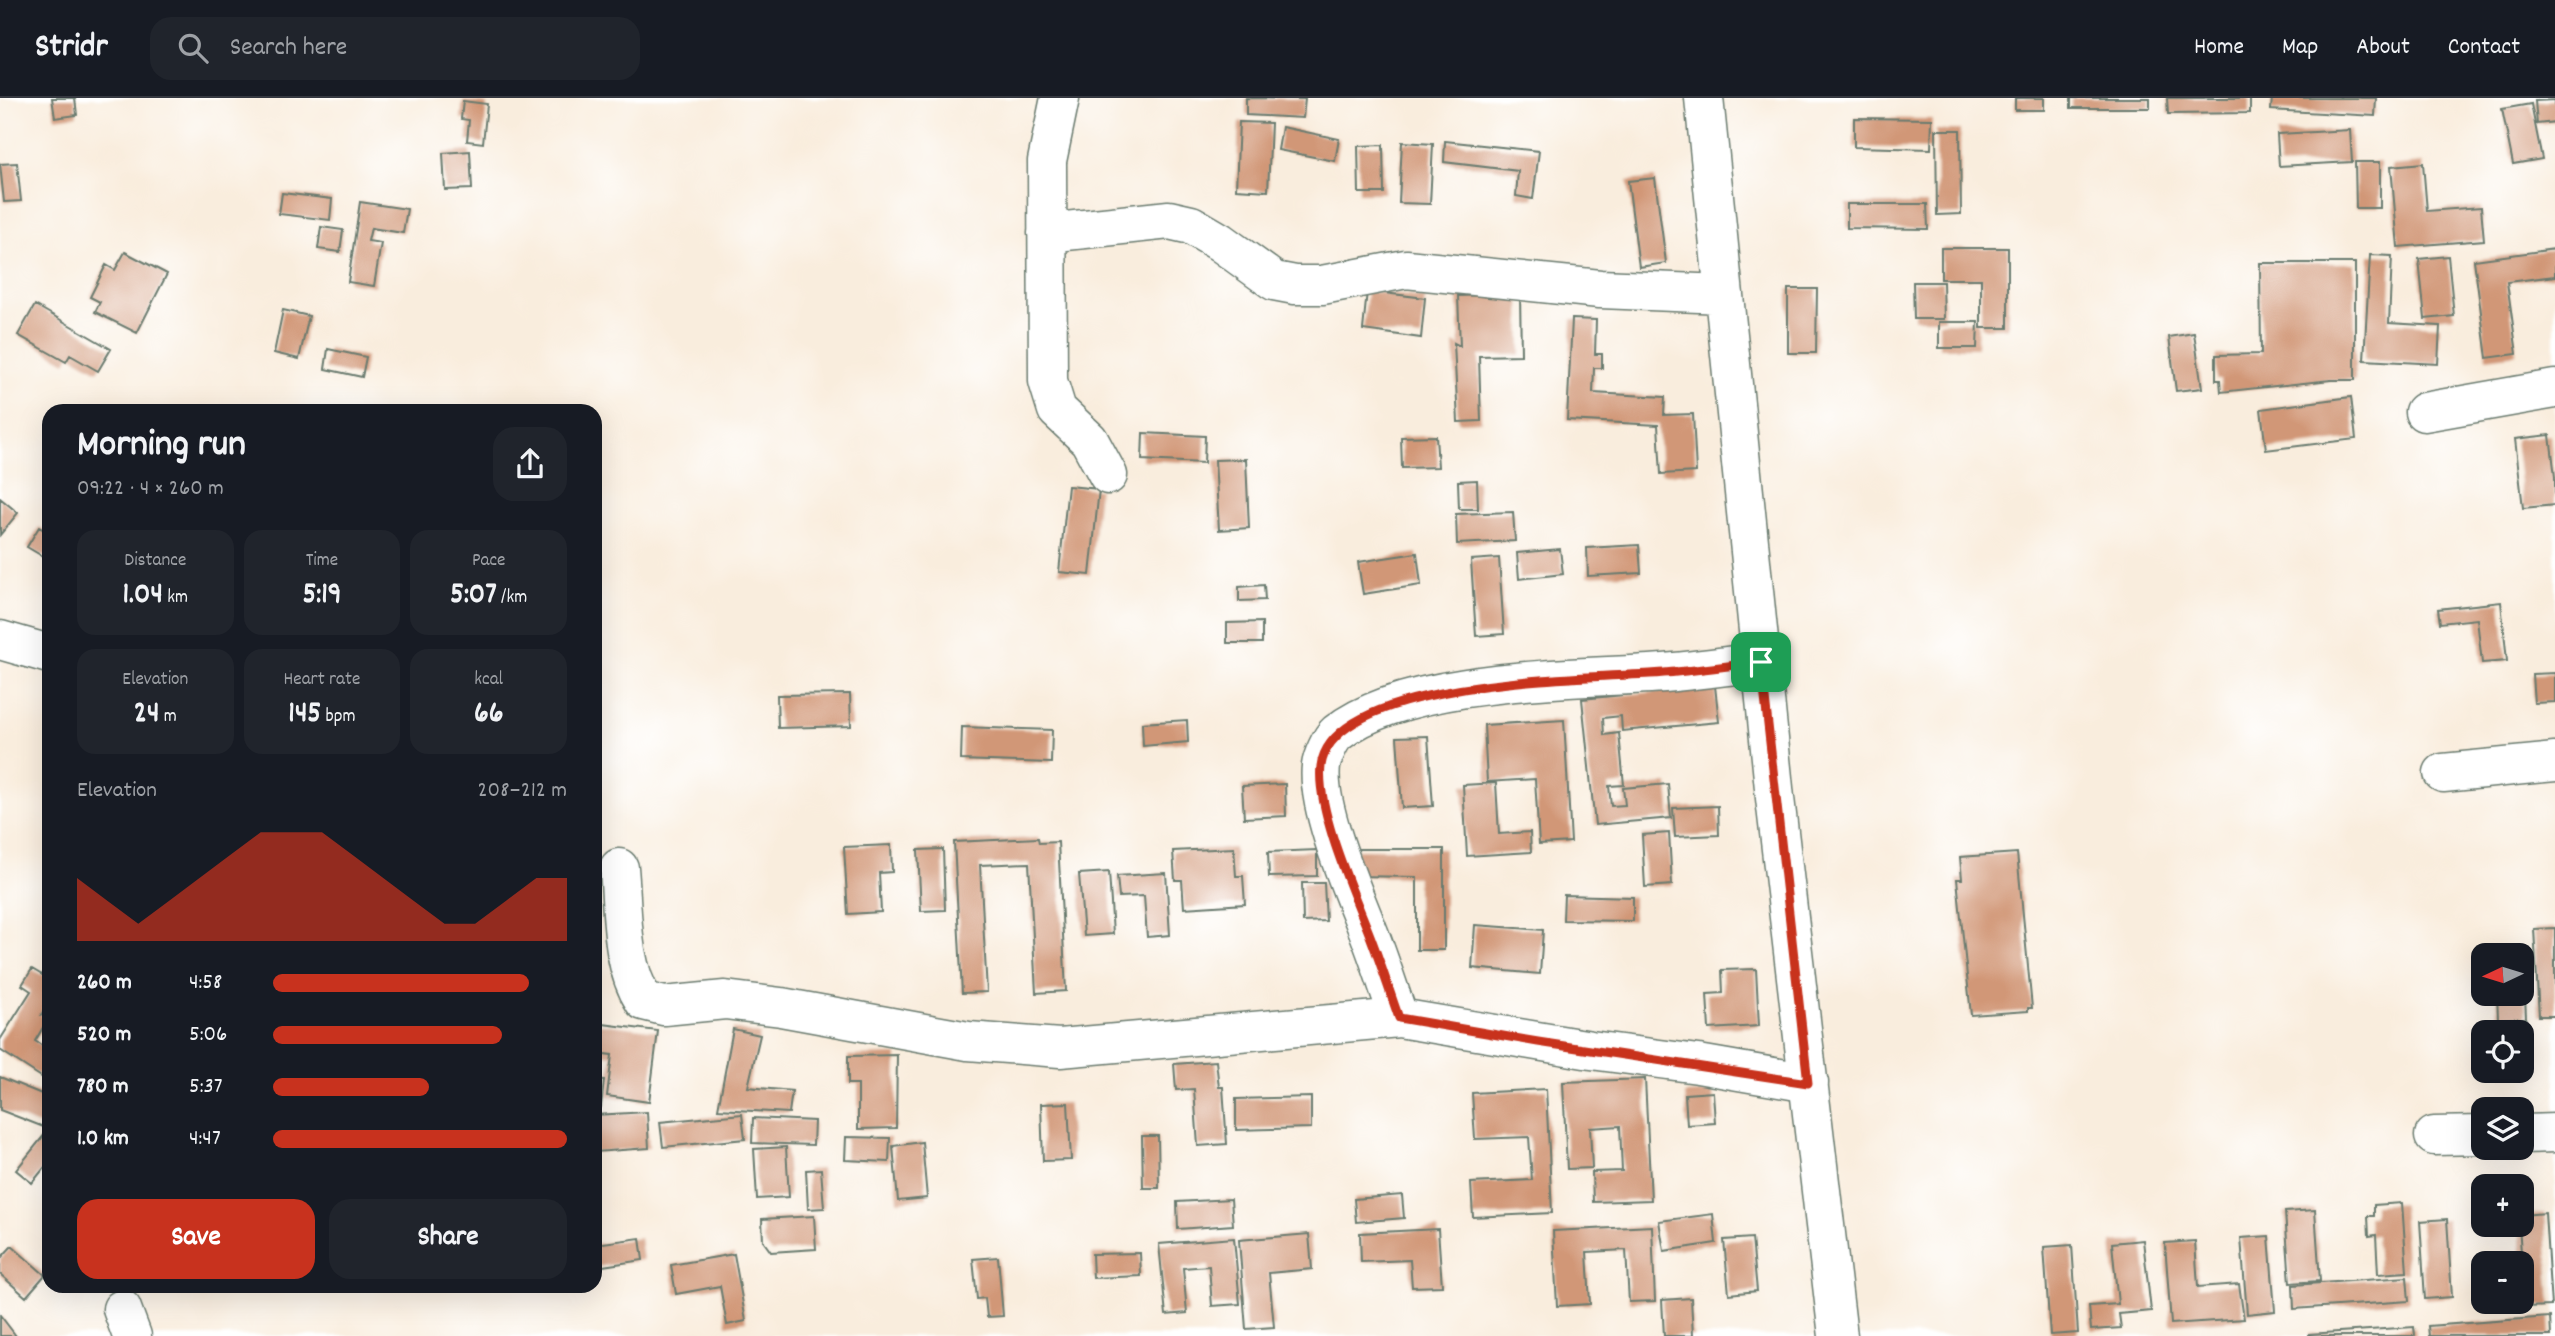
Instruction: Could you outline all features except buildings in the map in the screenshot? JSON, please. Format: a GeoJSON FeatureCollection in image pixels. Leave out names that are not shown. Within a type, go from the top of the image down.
{"type":"FeatureCollection","features":[{"type":"Feature","properties":{"kind":"street"},"geometry":{"type":"LineString","coordinates":[[1060,98],[1047,161],[1048,381],[1057,410],[1089,440],[1108,475]]}},
{"type":"Feature","properties":{"kind":"street"},"geometry":{"type":"LineString","coordinates":[[1704,98],[1761,662],[1838,1336]]}},
{"type":"Feature","properties":{"kind":"street"},"geometry":{"type":"LineString","coordinates":[[1047,233],[1169,220],[1191,225],[1220,242],[1274,281],[1295,285],[1322,285],[1406,270],[1600,289],[1724,294]]}},
{"type":"Feature","properties":{"kind":"street"},"geometry":{"type":"LineString","coordinates":[[2424,412],[2555,389]]}},
{"type":"Feature","properties":{"kind":"street"},"geometry":{"type":"LineString","coordinates":[[0,640],[42,652]]}},
{"type":"Feature","properties":{"kind":"street"},"geometry":{"type":"LineString","coordinates":[[1399,1018],[1340,858],[1322,796],[1321,765],[1334,735],[1373,711],[1430,695],[1474,687],[1552,679],[1654,674],[1761,662]]}},
{"type":"Feature","properties":{"kind":"street"},"geometry":{"type":"LineString","coordinates":[[2443,773],[2555,762]]}},
{"type":"Feature","properties":{"kind":"street"},"geometry":{"type":"LineString","coordinates":[[619,869],[627,954],[635,986],[644,1001],[664,1006],[725,1000],[781,1007],[968,1041],[1060,1048],[1399,1018],[1808,1083]]}},
{"type":"Feature","properties":{"kind":"street"},"geometry":{"type":"LineString","coordinates":[[2534,1134],[2555,1133]]}},
{"type":"Feature","properties":{"kind":"street"},"geometry":{"type":"LineString","coordinates":[[2434,1136],[2471,1135]]}},
{"type":"Feature","properties":{"kind":"route"},"geometry":{"type":"LineString","coordinates":[[1761,662],[1808,1083],[1399,1018],[1340,858],[1322,796],[1321,765],[1334,735],[1373,711],[1430,695],[1474,687],[1552,679],[1654,674],[1761,662]]}}]}
